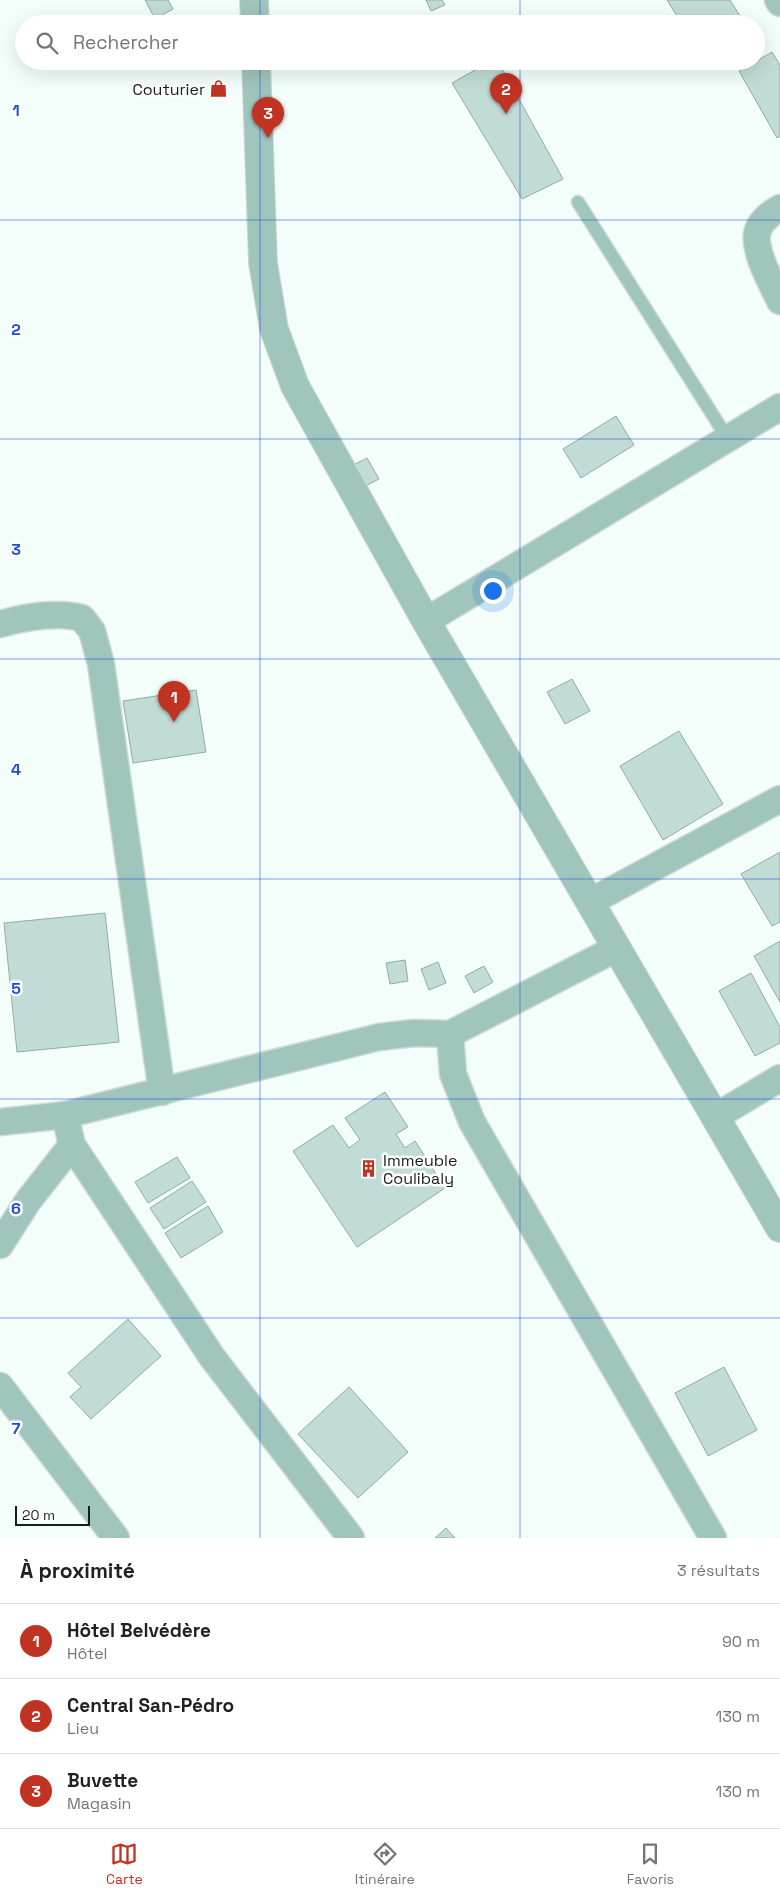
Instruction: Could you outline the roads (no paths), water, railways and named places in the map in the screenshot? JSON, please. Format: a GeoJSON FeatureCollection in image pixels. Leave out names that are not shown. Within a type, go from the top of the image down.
{"type":"FeatureCollection","features":[{"type":"Feature","properties":{"kind":"street"},"geometry":{"type":"LineString","coordinates":[[254,0],[255,15]]}},
{"type":"Feature","properties":{"kind":"street"},"geometry":{"type":"LineString","coordinates":[[256,70],[263,263],[274,329],[295,386],[426,621],[714,1118],[780,1228]]}},
{"type":"Feature","properties":{"kind":"street"},"geometry":{"type":"LineString","coordinates":[[780,208],[767,215],[757,233],[760,257],[780,301]]}},
{"type":"Feature","properties":{"kind":"street"},"geometry":{"type":"LineString","coordinates":[[426,621],[780,407]]}},
{"type":"Feature","properties":{"kind":"street"},"geometry":{"type":"LineString","coordinates":[[0,624],[20,619],[67,614],[82,618],[92,631],[101,664],[162,1092]]}},
{"type":"Feature","properties":{"kind":"street"},"geometry":{"type":"LineString","coordinates":[[590,902],[780,799]]}},
{"type":"Feature","properties":{"kind":"street"},"geometry":{"type":"LineString","coordinates":[[0,1122],[65,1115],[379,1037],[415,1032],[450,1034],[617,948]]}},
{"type":"Feature","properties":{"kind":"street"},"geometry":{"type":"LineString","coordinates":[[450,1034],[453,1074],[472,1122],[713,1538]]}},
{"type":"Feature","properties":{"kind":"street"},"geometry":{"type":"LineString","coordinates":[[714,1118],[780,1078]]}},
{"type":"Feature","properties":{"kind":"street"},"geometry":{"type":"LineString","coordinates":[[65,1115],[72,1145],[212,1357],[350,1538]]}},
{"type":"Feature","properties":{"kind":"street"},"geometry":{"type":"LineString","coordinates":[[0,1245],[28,1201],[72,1145]]}},
{"type":"Feature","properties":{"kind":"street"},"geometry":{"type":"LineString","coordinates":[[0,1386],[116,1538]]}},
{"type":"Feature","properties":{"kind":"lane"},"geometry":{"type":"LineString","coordinates":[[578,202],[728,439]]}},
{"type":"Feature","properties":{"kind":"place","name":"Couturier"},"geometry":{"type":"Point","coordinates":[219,89]}},
{"type":"Feature","properties":{"kind":"place","name":"Central San-Pédro"},"geometry":{"type":"Point","coordinates":[506,114]}},
{"type":"Feature","properties":{"kind":"place","name":"Buvette"},"geometry":{"type":"Point","coordinates":[268,138]}},
{"type":"Feature","properties":{"kind":"place","name":"Hôtel Belvédère"},"geometry":{"type":"Point","coordinates":[174,722]}},
{"type":"Feature","properties":{"kind":"place","name":"Immeuble Coulibaly"},"geometry":{"type":"Point","coordinates":[369,1169]}}]}
